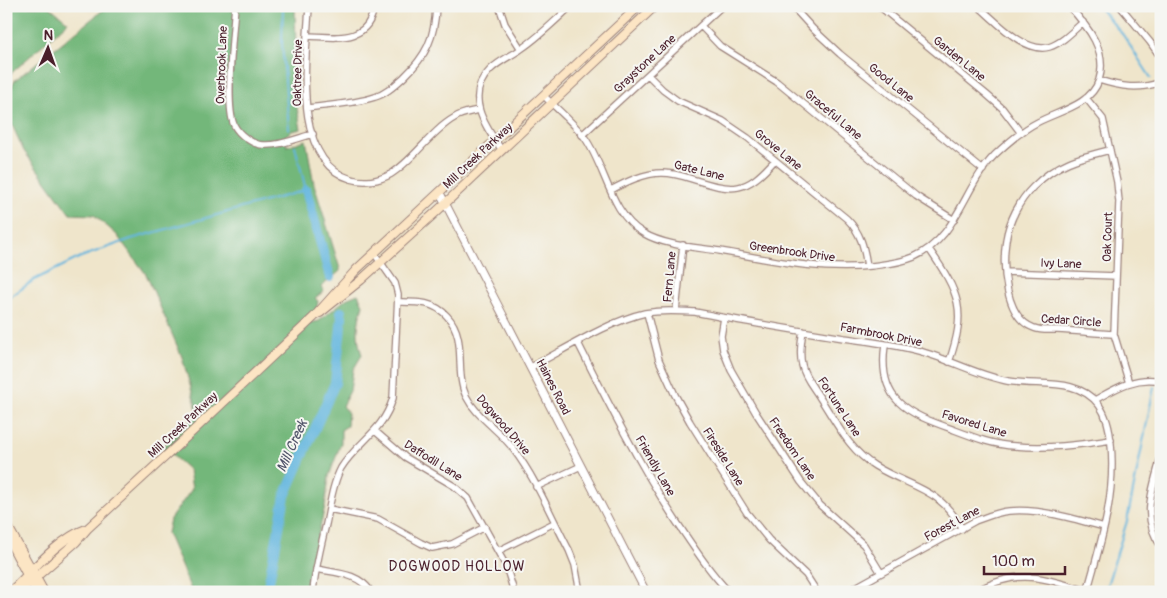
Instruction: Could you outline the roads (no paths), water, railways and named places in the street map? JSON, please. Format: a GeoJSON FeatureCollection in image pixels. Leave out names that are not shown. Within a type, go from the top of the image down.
{"type":"FeatureCollection","features":[{"type":"Feature","properties":{"kind":"main road","name":"Mill Creek Parkway"},"geometry":{"type":"LineString","coordinates":[[31,576],[72,534],[88,528],[193,432],[314,317],[356,270],[639,6]]}},
{"type":"Feature","properties":{"kind":"main road","name":"Mill Creek Parkway"},"geometry":{"type":"LineString","coordinates":[[314,317],[328,308],[381,262],[655,6]]}},
{"type":"Feature","properties":{"kind":"main road"},"geometry":{"type":"LineString","coordinates":[[6,523],[31,576],[36,592]]}},
{"type":"Feature","properties":{"kind":"main road"},"geometry":{"type":"LineString","coordinates":[[6,535],[31,576],[44,592]]}},
{"type":"Feature","properties":{"kind":"main road"},"geometry":{"type":"LineString","coordinates":[[10,592],[31,576]]}},
{"type":"Feature","properties":{"kind":"main road"},"geometry":{"type":"LineString","coordinates":[[19,592],[31,576]]}},
{"type":"Feature","properties":{"kind":"street","name":"Overbrook Lane"},"geometry":{"type":"LineString","coordinates":[[234,6],[230,107],[235,127],[252,142],[264,145],[313,134]]}},
{"type":"Feature","properties":{"kind":"street","name":"Oaktree Drive"},"geometry":{"type":"LineString","coordinates":[[310,6],[306,108],[318,150],[324,161],[336,172],[355,180],[374,180],[393,173],[452,119],[467,112],[479,110]]}},
{"type":"Feature","properties":{"kind":"street"},"geometry":{"type":"LineString","coordinates":[[308,36],[346,37],[358,33],[367,26],[374,6]]}},
{"type":"Feature","properties":{"kind":"street"},"geometry":{"type":"LineString","coordinates":[[306,108],[364,100],[380,96],[388,91],[415,66],[424,54],[433,31],[436,6]]}},
{"type":"Feature","properties":{"kind":"street"},"geometry":{"type":"LineString","coordinates":[[499,6],[505,24],[521,49]]}},
{"type":"Feature","properties":{"kind":"street"},"geometry":{"type":"LineString","coordinates":[[501,149],[483,123],[479,110],[478,93],[484,77],[496,65],[521,49],[571,6]]}},
{"type":"Feature","properties":{"kind":"street","name":"Graystone Lane"},"geometry":{"type":"LineString","coordinates":[[582,135],[722,6]]}},
{"type":"Feature","properties":{"kind":"street","name":"Good Lane"},"geometry":{"type":"LineString","coordinates":[[792,6],[840,54],[983,170]]}},
{"type":"Feature","properties":{"kind":"street","name":"Garden Lane"},"geometry":{"type":"LineString","coordinates":[[879,6],[992,98],[1008,114],[1021,133]]}},
{"type":"Feature","properties":{"kind":"street"},"geometry":{"type":"LineString","coordinates":[[978,6],[1021,42],[1038,48],[1054,44],[1083,22]]}},
{"type":"Feature","properties":{"kind":"street"},"geometry":{"type":"LineString","coordinates":[[1070,6],[1098,46],[1101,61],[1099,80],[1123,87],[1136,88],[1148,87],[1161,82]]}},
{"type":"Feature","properties":{"kind":"street"},"geometry":{"type":"LineString","coordinates":[[1123,7],[1161,58]]}},
{"type":"Feature","properties":{"kind":"street","name":"Graceful Lane"},"geometry":{"type":"LineString","coordinates":[[701,26],[720,46],[772,78],[916,196],[954,220]]}},
{"type":"Feature","properties":{"kind":"street","name":"Grove Lane"},"geometry":{"type":"LineString","coordinates":[[648,74],[671,96],[731,126],[854,226],[861,239],[867,266]]}},
{"type":"Feature","properties":{"kind":"street","name":"Greenbrook Drive"},"geometry":{"type":"LineString","coordinates":[[543,96],[582,135],[594,154],[623,214],[638,230],[651,237],[683,245],[814,266],[842,268],[899,262],[930,249],[954,220],[983,170],[998,152],[1038,122],[1073,107],[1086,98],[1096,87],[1099,80]]}},
{"type":"Feature","properties":{"kind":"street","name":"Oak Court"},"geometry":{"type":"LineString","coordinates":[[1086,98],[1103,119],[1119,202],[1114,334],[1129,382]]}},
{"type":"Feature","properties":{"kind":"street","name":"Cedar Circle"},"geometry":{"type":"LineString","coordinates":[[1110,150],[1075,158],[1050,172],[1032,188],[1018,206],[1006,240],[1005,281],[1020,320],[1035,329],[1114,334]]}},
{"type":"Feature","properties":{"kind":"street","name":"Gate Lane"},"geometry":{"type":"LineString","coordinates":[[611,190],[640,177],[662,173],[678,175],[722,188],[736,188],[753,182],[775,160]]}},
{"type":"Feature","properties":{"kind":"street","name":"Haines Road"},"geometry":{"type":"LineString","coordinates":[[440,193],[646,592]]}},
{"type":"Feature","properties":{"kind":"street","name":"Fern Lane"},"geometry":{"type":"LineString","coordinates":[[676,311],[683,245]]}},
{"type":"Feature","properties":{"kind":"street"},"geometry":{"type":"LineString","coordinates":[[930,249],[951,282],[957,301],[960,321],[950,362]]}},
{"type":"Feature","properties":{"kind":"street"},"geometry":{"type":"LineString","coordinates":[[313,592],[316,569],[336,480],[343,466],[386,416],[393,398],[398,302],[395,283],[374,253]]}},
{"type":"Feature","properties":{"kind":"street","name":"Ivy Lane"},"geometry":{"type":"LineString","coordinates":[[1006,272],[1116,276]]}},
{"type":"Feature","properties":{"kind":"street","name":"Dogwood Drive"},"geometry":{"type":"LineString","coordinates":[[398,302],[424,302],[434,305],[451,321],[458,335],[460,378],[466,395],[475,410],[515,451],[536,487],[575,565],[580,592]]}},
{"type":"Feature","properties":{"kind":"street","name":"Farmbrook Drive"},"geometry":{"type":"LineString","coordinates":[[531,367],[618,322],[647,313],[676,311],[918,350],[1012,383],[1069,386],[1085,392],[1095,400]]}},
{"type":"Feature","properties":{"kind":"street","name":"Fireside Lane"},"geometry":{"type":"LineString","coordinates":[[647,313],[659,360],[690,422],[747,513],[769,540],[806,575],[817,592]]}},
{"type":"Feature","properties":{"kind":"street","name":"Freedom Lane"},"geometry":{"type":"LineString","coordinates":[[724,318],[721,343],[725,358],[761,420],[806,489],[826,511],[864,545],[881,573]]}},
{"type":"Feature","properties":{"kind":"street","name":"Fortune Lane"},"geometry":{"type":"LineString","coordinates":[[803,331],[801,350],[803,369],[840,430],[854,449],[873,465],[939,498],[952,512],[962,528]]}},
{"type":"Feature","properties":{"kind":"street","name":"Friendly Lane"},"geometry":{"type":"LineString","coordinates":[[578,343],[609,405],[655,487],[705,565],[729,592]]}},
{"type":"Feature","properties":{"kind":"street","name":"Favored Lane"},"geometry":{"type":"LineString","coordinates":[[885,345],[883,364],[887,383],[902,406],[914,414],[969,435],[1007,445],[1050,446],[1111,440]]}},
{"type":"Feature","properties":{"kind":"street"},"geometry":{"type":"LineString","coordinates":[[975,592],[1004,578],[1025,576],[1040,578],[1087,591],[1104,527],[1113,482],[1111,440],[1104,416],[1095,400],[1129,382],[1161,380]]}},
{"type":"Feature","properties":{"kind":"street","name":"Daffodil Lane"},"geometry":{"type":"LineString","coordinates":[[375,431],[404,457],[461,491],[473,504],[510,576],[512,591]]}},
{"type":"Feature","properties":{"kind":"street"},"geometry":{"type":"LineString","coordinates":[[1161,457],[1149,512],[1152,530],[1161,546]]}},
{"type":"Feature","properties":{"kind":"street"},"geometry":{"type":"LineString","coordinates":[[536,487],[581,466]]}},
{"type":"Feature","properties":{"kind":"street"},"geometry":{"type":"LineString","coordinates":[[329,508],[378,519],[432,548],[452,544],[486,527]]}},
{"type":"Feature","properties":{"kind":"street","name":"Forest Lane"},"geometry":{"type":"LineString","coordinates":[[847,592],[962,528],[992,514],[1016,510],[1031,511],[1104,527]]}},
{"type":"Feature","properties":{"kind":"street"},"geometry":{"type":"LineString","coordinates":[[498,551],[554,522]]}},
{"type":"Feature","properties":{"kind":"street"},"geometry":{"type":"LineString","coordinates":[[316,569],[356,577],[366,584],[371,592]]}},
{"type":"Feature","properties":{"kind":"waterway","name":"Mill Creek"},"geometry":{"type":"LineString","coordinates":[[283,6],[282,43],[289,130]]}},
{"type":"Feature","properties":{"kind":"waterway"},"geometry":{"type":"LineString","coordinates":[[1098,6],[1123,35],[1151,78]]}},
{"type":"Feature","properties":{"kind":"waterway"},"geometry":{"type":"LineString","coordinates":[[1159,102],[1161,106]]}},
{"type":"Feature","properties":{"kind":"waterway"},"geometry":{"type":"LineString","coordinates":[[6,300],[34,280],[81,257],[131,239],[306,190],[295,146]]}},
{"type":"Feature","properties":{"kind":"waterway","name":"Mill Creek"},"geometry":{"type":"LineString","coordinates":[[306,190],[330,277]]}},
{"type":"Feature","properties":{"kind":"waterway","name":"Mill Creek"},"geometry":{"type":"LineString","coordinates":[[267,592],[285,496],[335,383],[341,312]]}},
{"type":"Feature","properties":{"kind":"waterway"},"geometry":{"type":"LineString","coordinates":[[1158,371],[1161,359]]}},
{"type":"Feature","properties":{"kind":"waterway"},"geometry":{"type":"LineString","coordinates":[[1105,592],[1127,521],[1154,387]]}},
{"type":"Feature","properties":{"kind":"district","name":"DOGWOOD HOLLOW"},"geometry":{"type":"Point","coordinates":[457,566]}}]}
